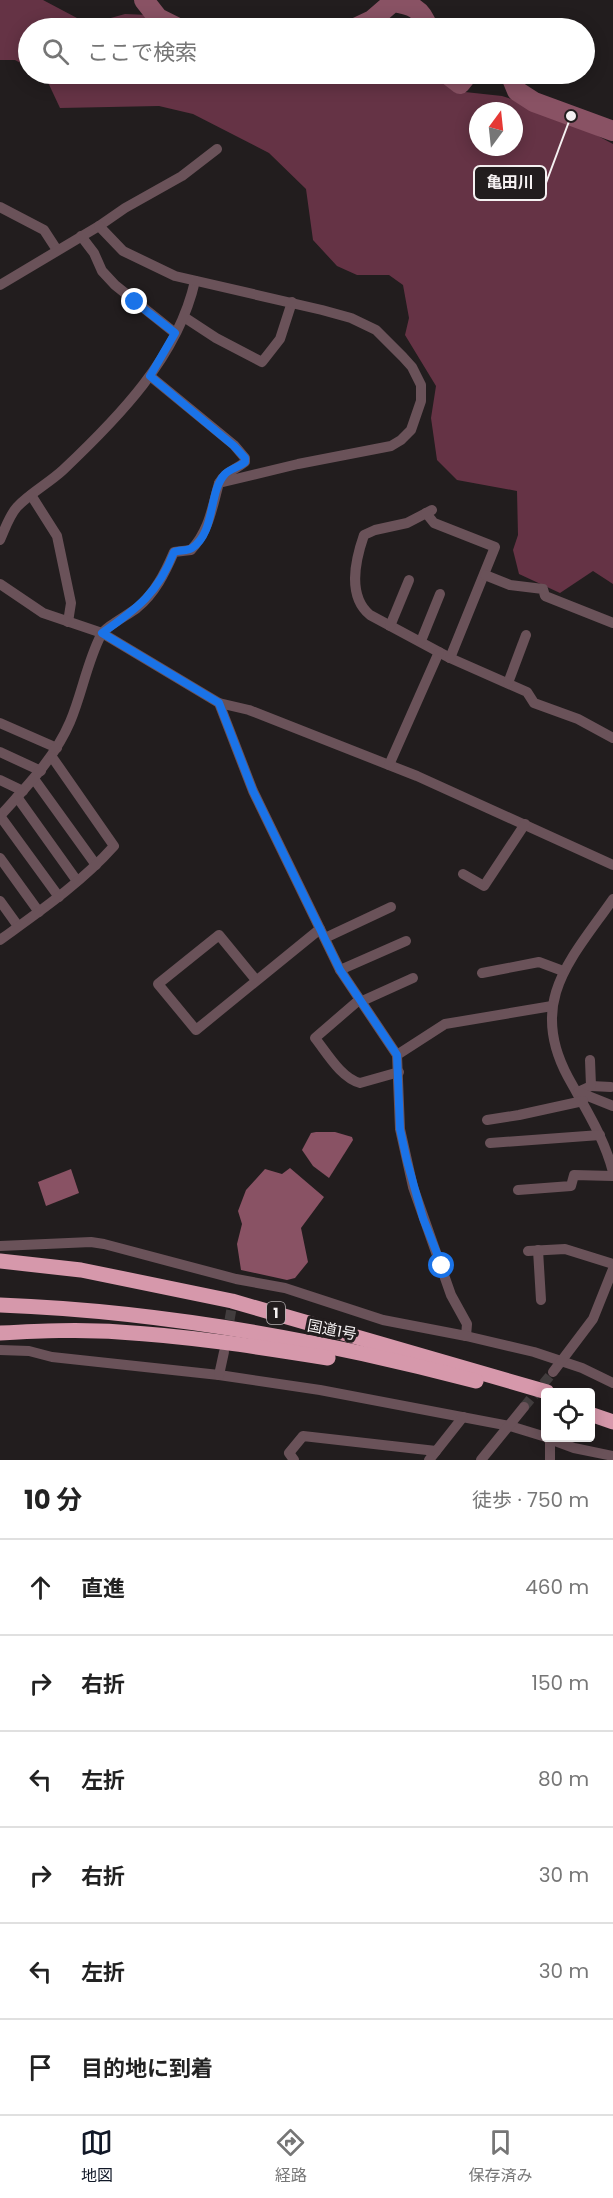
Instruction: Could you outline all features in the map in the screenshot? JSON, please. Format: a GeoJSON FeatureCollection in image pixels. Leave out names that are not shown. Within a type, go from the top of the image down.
{"type":"FeatureCollection","features":[{"type":"Feature","properties":{"kind":"highway","name":"1"},"geometry":{"type":"LineString","coordinates":[[0,1261],[81,1270],[232,1301],[541,1390]]}},
{"type":"Feature","properties":{"kind":"highway","name":"国道1号"},"geometry":{"type":"LineString","coordinates":[[0,1305],[105,1312],[232,1329],[416,1365],[541,1400]]}},
{"type":"Feature","properties":{"kind":"highway","name":"1"},"geometry":{"type":"LineString","coordinates":[[0,1333],[118,1331],[219,1342],[405,1371],[416,1365]]}},
{"type":"Feature","properties":{"kind":"highway"},"geometry":{"type":"LineString","coordinates":[[595,1415],[613,1422]]}},
{"type":"Feature","properties":{"kind":"street"},"geometry":{"type":"LineString","coordinates":[[0,285],[125,208],[182,176],[217,149]]}},
{"type":"Feature","properties":{"kind":"street"},"geometry":{"type":"LineString","coordinates":[[0,207],[44,230],[57,250]]}},
{"type":"Feature","properties":{"kind":"street"},"geometry":{"type":"LineString","coordinates":[[99,226],[123,251],[175,276],[292,302],[365,324],[387,339],[412,367],[422,385],[422,401],[411,429],[401,440],[390,446],[298,464],[219,483]]}},
{"type":"Feature","properties":{"kind":"street"},"geometry":{"type":"LineString","coordinates":[[81,236],[94,254],[102,271],[115,285],[175,333]]}},
{"type":"Feature","properties":{"kind":"street"},"geometry":{"type":"LineString","coordinates":[[1,536],[16,507],[61,472],[150,376],[184,317],[195,281]]}},
{"type":"Feature","properties":{"kind":"street"},"geometry":{"type":"LineString","coordinates":[[184,317],[216,338],[262,362],[280,339],[292,302]]}},
{"type":"Feature","properties":{"kind":"street"},"geometry":{"type":"LineString","coordinates":[[58,897],[0,816],[38,775],[54,753],[70,723],[102,633],[139,606],[155,589],[174,552],[190,550],[201,538],[207,528],[219,483],[225,473],[245,462],[245,458],[234,446],[150,376]]}},
{"type":"Feature","properties":{"kind":"street"},"geometry":{"type":"LineString","coordinates":[[31,495],[57,536],[71,603],[68,622]]}},
{"type":"Feature","properties":{"kind":"street"},"geometry":{"type":"LineString","coordinates":[[450,658],[495,547],[434,523],[429,512],[407,523],[366,533],[355,566],[359,604],[370,615],[450,658],[527,692],[534,703],[578,719],[613,738]]}},
{"type":"Feature","properties":{"kind":"street"},"geometry":{"type":"LineString","coordinates":[[485,575],[510,585],[543,589],[545,596],[613,623]]}},
{"type":"Feature","properties":{"kind":"street"},"geometry":{"type":"LineString","coordinates":[[390,626],[409,580]]}},
{"type":"Feature","properties":{"kind":"street"},"geometry":{"type":"LineString","coordinates":[[0,584],[43,614],[102,633],[219,703],[249,710],[389,765],[613,865]]}},
{"type":"Feature","properties":{"kind":"street"},"geometry":{"type":"LineString","coordinates":[[421,641],[440,594]]}},
{"type":"Feature","properties":{"kind":"street"},"geometry":{"type":"LineString","coordinates":[[507,683],[526,635]]}},
{"type":"Feature","properties":{"kind":"street"},"geometry":{"type":"LineString","coordinates":[[389,765],[439,652]]}},
{"type":"Feature","properties":{"kind":"street"},"geometry":{"type":"LineString","coordinates":[[219,703],[253,791],[340,970],[397,1055],[400,1129],[413,1187],[451,1295],[467,1324],[466,1336]]}},
{"type":"Feature","properties":{"kind":"street"},"geometry":{"type":"LineString","coordinates":[[0,723],[54,753],[114,846],[96,865],[58,897],[0,940]]}},
{"type":"Feature","properties":{"kind":"street"},"geometry":{"type":"LineString","coordinates":[[0,752],[38,775],[96,865]]}},
{"type":"Feature","properties":{"kind":"street"},"geometry":{"type":"LineString","coordinates":[[0,780],[20,794],[77,881]]}},
{"type":"Feature","properties":{"kind":"street"},"geometry":{"type":"LineString","coordinates":[[463,874],[484,886],[525,824]]}},
{"type":"Feature","properties":{"kind":"street"},"geometry":{"type":"LineString","coordinates":[[0,858],[39,912]]}},
{"type":"Feature","properties":{"kind":"street"},"geometry":{"type":"LineString","coordinates":[[518,1190],[571,1186],[574,1175],[613,1174],[608,1153],[600,1135],[564,1069],[557,1050],[552,1029],[552,1006],[558,982],[572,955],[613,899]]}},
{"type":"Feature","properties":{"kind":"street"},"geometry":{"type":"LineString","coordinates":[[0,901],[18,926]]}},
{"type":"Feature","properties":{"kind":"street"},"geometry":{"type":"LineString","coordinates":[[256,980],[219,935],[158,984],[196,1030],[256,980],[322,933],[391,907]]}},
{"type":"Feature","properties":{"kind":"street"},"geometry":{"type":"LineString","coordinates":[[340,970],[406,941]]}},
{"type":"Feature","properties":{"kind":"street"},"geometry":{"type":"LineString","coordinates":[[482,974],[539,962],[563,971]]}},
{"type":"Feature","properties":{"kind":"street"},"geometry":{"type":"LineString","coordinates":[[399,1072],[360,1083],[354,1082],[344,1074],[315,1038],[359,1001],[413,978]]}},
{"type":"Feature","properties":{"kind":"street"},"geometry":{"type":"LineString","coordinates":[[397,1055],[445,1024],[552,1006]]}},
{"type":"Feature","properties":{"kind":"street"},"geometry":{"type":"LineString","coordinates":[[590,1060],[591,1086]]}},
{"type":"Feature","properties":{"kind":"street"},"geometry":{"type":"LineString","coordinates":[[487,1120],[519,1115],[580,1096],[591,1086],[611,1087]]}},
{"type":"Feature","properties":{"kind":"street"},"geometry":{"type":"LineString","coordinates":[[580,1096],[613,1106]]}},
{"type":"Feature","properties":{"kind":"street"},"geometry":{"type":"LineString","coordinates":[[490,1143],[600,1135]]}},
{"type":"Feature","properties":{"kind":"street"},"geometry":{"type":"LineString","coordinates":[[0,1246],[91,1242],[236,1279],[285,1288],[383,1320],[466,1336],[563,1361],[613,1383]]}},
{"type":"Feature","properties":{"kind":"street"},"geometry":{"type":"LineString","coordinates":[[541,1300],[533,1250],[565,1249],[613,1267],[598,1310],[553,1372]]}},
{"type":"Feature","properties":{"kind":"street"},"geometry":{"type":"LineString","coordinates":[[234,1294],[236,1279]]}},
{"type":"Feature","properties":{"kind":"street"},"geometry":{"type":"LineString","coordinates":[[0,1350],[29,1351],[52,1357],[219,1375],[320,1390],[510,1426],[541,1436]]}},
{"type":"Feature","properties":{"kind":"street"},"geometry":{"type":"LineString","coordinates":[[219,1375],[224,1352]]}},
{"type":"Feature","properties":{"kind":"street"},"geometry":{"type":"LineString","coordinates":[[481,1460],[524,1407]]}},
{"type":"Feature","properties":{"kind":"street"},"geometry":{"type":"LineString","coordinates":[[294,1460],[289,1454],[303,1436],[433,1455],[463,1417]]}},
{"type":"Feature","properties":{"kind":"street"},"geometry":{"type":"LineString","coordinates":[[548,1442],[550,1460]]}},
{"type":"Feature","properties":{"kind":"street"},"geometry":{"type":"LineString","coordinates":[[558,1442],[574,1448],[613,1456]]}},
{"type":"Feature","properties":{"kind":"shaded area"},"geometry":{"type":"Polygon","coordinates":[[[0,0],[43,0],[77,18],[18,18],[18,62],[0,60],[0,0]]]}},
{"type":"Feature","properties":{"kind":"shaded area"},"geometry":{"type":"Polygon","coordinates":[[[125,14],[148,15],[152,18],[111,18],[125,14]]]}},
{"type":"Feature","properties":{"kind":"shaded area"},"geometry":{"type":"Polygon","coordinates":[[[49,84],[460,84],[465,92],[502,96],[520,102],[469,102],[469,156],[523,156],[523,103],[557,114],[613,144],[613,584],[593,571],[560,593],[519,574],[513,550],[518,535],[517,491],[457,480],[437,460],[431,418],[436,386],[405,335],[409,318],[403,285],[389,275],[357,275],[337,266],[313,240],[306,189],[269,153],[193,114],[159,106],[60,108],[49,84]]]}},
{"type":"Feature","properties":{"kind":"shaded area"},"geometry":{"type":"Polygon","coordinates":[[[335,1132],[352,1137],[353,1140],[329,1178],[313,1166],[302,1150],[311,1133],[335,1132]]]}},
{"type":"Feature","properties":{"kind":"shaded area"},"geometry":{"type":"Polygon","coordinates":[[[290,1168],[324,1197],[301,1228],[308,1262],[295,1278],[287,1280],[241,1270],[237,1244],[242,1224],[238,1211],[246,1190],[265,1169],[282,1174],[290,1168]]]}},
{"type":"Feature","properties":{"kind":"shaded area"},"geometry":{"type":"Polygon","coordinates":[[[71,1169],[79,1193],[46,1206],[38,1182],[71,1169]]]}},
{"type":"Feature","properties":{"kind":"waterway"},"geometry":{"type":"LineString","coordinates":[[144,0],[158,18]]}},
{"type":"Feature","properties":{"kind":"waterway"},"geometry":{"type":"LineString","coordinates":[[374,18],[393,2],[415,9],[424,18]]}},
{"type":"Feature","properties":{"kind":"waterway"},"geometry":{"type":"LineString","coordinates":[[514,84],[517,91],[534,102],[613,131]]}},
{"type":"Feature","properties":{"kind":"tunnel"},"geometry":{"type":"LineString","coordinates":[[227,1335],[234,1294]]}},
{"type":"Feature","properties":{"kind":"tunnel"},"geometry":{"type":"LineString","coordinates":[[524,1407],[553,1372]]}},
{"type":"Feature","properties":{"kind":"place","name":"亀田川"},"geometry":{"type":"Point","coordinates":[571,116]}},
{"type":"Feature","properties":{"kind":"route"},"geometry":{"type":"LineString","coordinates":[[135,302],[175,333],[150,376],[234,446],[245,458],[245,462],[225,473],[219,483],[207,528],[201,538],[190,550],[182,549],[174,552],[155,589],[139,606],[102,633],[219,703],[253,791],[340,970],[397,1055],[400,1129],[413,1187],[442,1266]]}}]}
